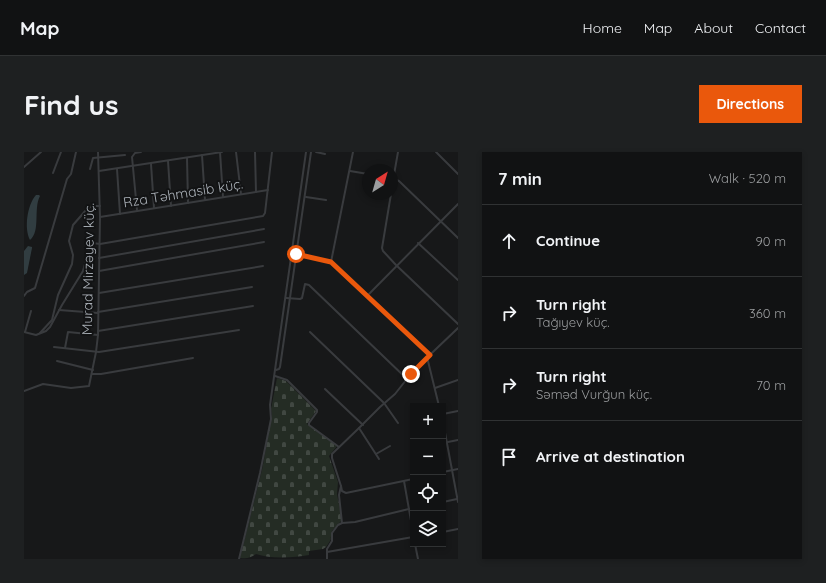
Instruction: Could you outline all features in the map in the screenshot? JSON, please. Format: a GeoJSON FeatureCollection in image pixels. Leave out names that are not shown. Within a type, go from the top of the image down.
{"type":"FeatureCollection","features":[{"type":"Feature","properties":{"kind":"street"},"geometry":{"type":"LineString","coordinates":[[24,167],[41,152]]}},
{"type":"Feature","properties":{"kind":"street"},"geometry":{"type":"LineString","coordinates":[[53,173],[61,152]]}},
{"type":"Feature","properties":{"kind":"street"},"geometry":{"type":"LineString","coordinates":[[24,296],[27,292],[35,288],[67,179],[72,174],[76,152]]}},
{"type":"Feature","properties":{"kind":"street","name":"Murad Mirzəyev küç."},"geometry":{"type":"LineString","coordinates":[[24,390],[43,384],[71,388],[89,386],[98,335],[100,206],[98,152]]}},
{"type":"Feature","properties":{"kind":"street"},"geometry":{"type":"LineString","coordinates":[[137,211],[133,154],[141,152]]}},
{"type":"Feature","properties":{"kind":"street"},"geometry":{"type":"LineString","coordinates":[[99,171],[221,152],[223,197]]}},
{"type":"Feature","properties":{"kind":"street"},"geometry":{"type":"LineString","coordinates":[[236,152],[241,194]]}},
{"type":"Feature","properties":{"kind":"street"},"geometry":{"type":"LineString","coordinates":[[255,152],[256,192]]}},
{"type":"Feature","properties":{"kind":"street"},"geometry":{"type":"LineString","coordinates":[[31,311],[25,332],[34,335],[39,334],[50,327],[83,271],[90,246],[93,243],[100,244],[263,216],[265,214],[272,152]]}},
{"type":"Feature","properties":{"kind":"street"},"geometry":{"type":"LineString","coordinates":[[239,559],[260,474],[271,419],[270,405],[306,152]]}},
{"type":"Feature","properties":{"kind":"street"},"geometry":{"type":"LineString","coordinates":[[276,370],[280,370],[296,254],[306,197],[311,152]]}},
{"type":"Feature","properties":{"kind":"street"},"geometry":{"type":"LineString","coordinates":[[316,152],[325,154]]}},
{"type":"Feature","properties":{"kind":"street"},"geometry":{"type":"LineString","coordinates":[[331,262],[353,152]]}},
{"type":"Feature","properties":{"kind":"street"},"geometry":{"type":"LineString","coordinates":[[396,164],[398,152]]}},
{"type":"Feature","properties":{"kind":"street"},"geometry":{"type":"LineString","coordinates":[[436,152],[458,174]]}},
{"type":"Feature","properties":{"kind":"street"},"geometry":{"type":"LineString","coordinates":[[90,168],[92,159],[125,155]]}},
{"type":"Feature","properties":{"kind":"street"},"geometry":{"type":"LineString","coordinates":[[202,155],[205,200]]}},
{"type":"Feature","properties":{"kind":"street"},"geometry":{"type":"LineString","coordinates":[[187,158],[188,203]]}},
{"type":"Feature","properties":{"kind":"street"},"geometry":{"type":"LineString","coordinates":[[168,161],[171,206]]}},
{"type":"Feature","properties":{"kind":"street"},"geometry":{"type":"LineString","coordinates":[[151,164],[154,208]]}},
{"type":"Feature","properties":{"kind":"street"},"geometry":{"type":"LineString","coordinates":[[117,169],[120,214]]}},
{"type":"Feature","properties":{"kind":"street"},"geometry":{"type":"LineString","coordinates":[[350,171],[362,173]]}},
{"type":"Feature","properties":{"kind":"street"},"geometry":{"type":"LineString","coordinates":[[303,172],[309,173]]}},
{"type":"Feature","properties":{"kind":"street"},"geometry":{"type":"LineString","coordinates":[[398,180],[458,238]]}},
{"type":"Feature","properties":{"kind":"street","name":"Rza Təhmasib küç."},"geometry":{"type":"LineString","coordinates":[[100,217],[268,190]]}},
{"type":"Feature","properties":{"kind":"street"},"geometry":{"type":"LineString","coordinates":[[306,197],[326,200]]}},
{"type":"Feature","properties":{"kind":"street"},"geometry":{"type":"LineString","coordinates":[[390,200],[382,248],[396,265],[458,324]]}},
{"type":"Feature","properties":{"kind":"street"},"geometry":{"type":"LineString","coordinates":[[367,296],[458,204]]}},
{"type":"Feature","properties":{"kind":"street"},"geometry":{"type":"LineString","coordinates":[[39,334],[52,320],[58,295],[72,264],[73,255],[70,241],[73,225],[87,209],[92,206],[100,206]]}},
{"type":"Feature","properties":{"kind":"street"},"geometry":{"type":"LineString","coordinates":[[99,258],[264,229]]}},
{"type":"Feature","properties":{"kind":"street"},"geometry":{"type":"LineString","coordinates":[[99,271],[264,242]]}},
{"type":"Feature","properties":{"kind":"street"},"geometry":{"type":"LineString","coordinates":[[418,243],[458,280]]}},
{"type":"Feature","properties":{"kind":"street"},"geometry":{"type":"LineString","coordinates":[[292,253],[331,262],[430,355]]}},
{"type":"Feature","properties":{"kind":"street"},"geometry":{"type":"LineString","coordinates":[[99,293],[263,266]]}},
{"type":"Feature","properties":{"kind":"street"},"geometry":{"type":"LineString","coordinates":[[286,298],[302,298],[305,284],[309,285],[407,379]]}},
{"type":"Feature","properties":{"kind":"street"},"geometry":{"type":"LineString","coordinates":[[59,310],[98,313],[252,287]]}},
{"type":"Feature","properties":{"kind":"street"},"geometry":{"type":"LineString","coordinates":[[98,331],[253,306]]}},
{"type":"Feature","properties":{"kind":"street"},"geometry":{"type":"LineString","coordinates":[[281,327],[286,328]]}},
{"type":"Feature","properties":{"kind":"street"},"geometry":{"type":"LineString","coordinates":[[410,480],[346,494],[342,491],[331,456],[395,394],[427,357],[458,328]]}},
{"type":"Feature","properties":{"kind":"street"},"geometry":{"type":"LineString","coordinates":[[54,347],[96,352],[239,330]]}},
{"type":"Feature","properties":{"kind":"street"},"geometry":{"type":"LineString","coordinates":[[65,348],[68,332],[98,335]]}},
{"type":"Feature","properties":{"kind":"street"},"geometry":{"type":"LineString","coordinates":[[310,332],[384,404],[398,423]]}},
{"type":"Feature","properties":{"kind":"street"},"geometry":{"type":"LineString","coordinates":[[427,357],[438,403]]}},
{"type":"Feature","properties":{"kind":"street"},"geometry":{"type":"LineString","coordinates":[[92,374],[102,374],[193,358]]}},
{"type":"Feature","properties":{"kind":"street"},"geometry":{"type":"LineString","coordinates":[[57,360],[93,370]]}},
{"type":"Feature","properties":{"kind":"street"},"geometry":{"type":"LineString","coordinates":[[275,376],[287,380],[317,410],[309,425],[339,447]]}},
{"type":"Feature","properties":{"kind":"street"},"geometry":{"type":"LineString","coordinates":[[435,388],[458,380]]}},
{"type":"Feature","properties":{"kind":"street"},"geometry":{"type":"LineString","coordinates":[[325,389],[363,425]]}},
{"type":"Feature","properties":{"kind":"street"},"geometry":{"type":"LineString","coordinates":[[446,413],[458,411]]}},
{"type":"Feature","properties":{"kind":"street"},"geometry":{"type":"LineString","coordinates":[[360,428],[379,459]]}},
{"type":"Feature","properties":{"kind":"street"},"geometry":{"type":"LineString","coordinates":[[446,437],[458,500],[446,502]]}},
{"type":"Feature","properties":{"kind":"street"},"geometry":{"type":"LineString","coordinates":[[447,442],[458,440]]}},
{"type":"Feature","properties":{"kind":"street"},"geometry":{"type":"LineString","coordinates":[[376,454],[390,446]]}},
{"type":"Feature","properties":{"kind":"street"},"geometry":{"type":"LineString","coordinates":[[446,471],[458,469]]}},
{"type":"Feature","properties":{"kind":"street"},"geometry":{"type":"LineString","coordinates":[[404,481],[410,515]]}},
{"type":"Feature","properties":{"kind":"street"},"geometry":{"type":"LineString","coordinates":[[341,486],[339,495],[342,522]]}},
{"type":"Feature","properties":{"kind":"street"},"geometry":{"type":"LineString","coordinates":[[327,559],[327,546],[332,540],[333,532],[342,522],[355,522],[409,509]]}},
{"type":"Feature","properties":{"kind":"street"},"geometry":{"type":"LineString","coordinates":[[446,531],[458,529]]}},
{"type":"Feature","properties":{"kind":"street"},"geometry":{"type":"LineString","coordinates":[[326,552],[410,538]]}},
{"type":"Feature","properties":{"kind":"street"},"geometry":{"type":"LineString","coordinates":[[416,547],[418,559]]}},
{"type":"Feature","properties":{"kind":"green space"},"geometry":{"type":"Polygon","coordinates":[[[277,378],[286,381],[316,411],[307,424],[337,446],[329,456],[338,482],[337,494],[342,520],[332,531],[330,541],[326,547],[323,549],[309,551],[309,555],[282,558],[256,554],[248,558],[240,558],[262,470],[277,378]]]}},
{"type":"Feature","properties":{"kind":"shaded area"},"geometry":{"type":"Polygon","coordinates":[[[36,195],[40,196],[37,207],[36,226],[30,240],[27,230],[27,217],[30,205],[36,195]]]}},
{"type":"Feature","properties":{"kind":"shaded area"},"geometry":{"type":"Polygon","coordinates":[[[28,246],[32,248],[27,273],[24,275],[24,251],[28,246]]]}},
{"type":"Feature","properties":{"kind":"route"},"geometry":{"type":"LineString","coordinates":[[296,254],[331,262],[430,355],[411,374]]}}]}
